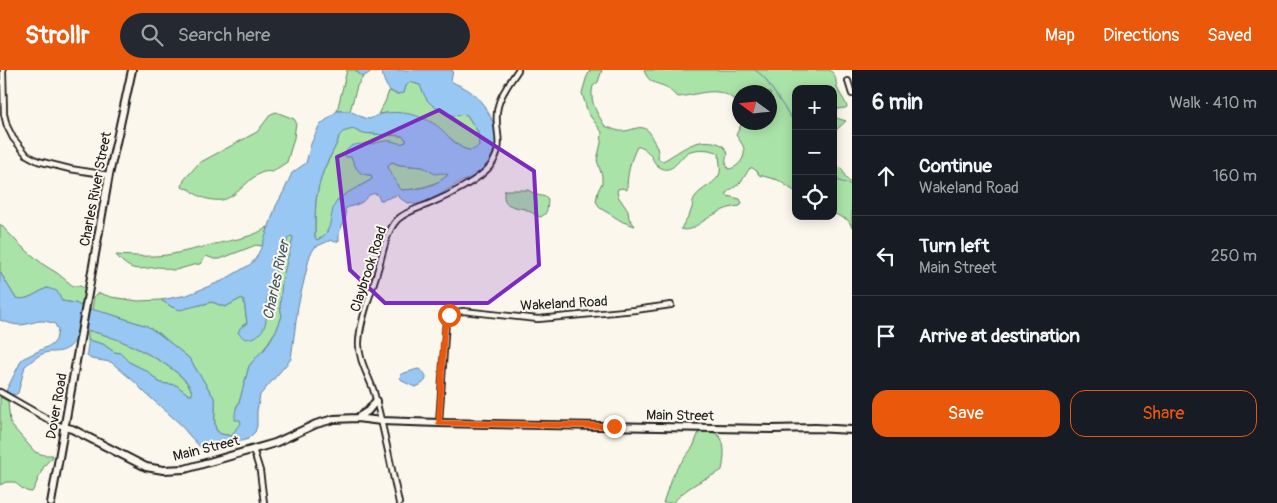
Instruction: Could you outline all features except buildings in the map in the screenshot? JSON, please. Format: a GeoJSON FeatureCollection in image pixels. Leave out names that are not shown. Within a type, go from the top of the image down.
{"type":"FeatureCollection","features":[{"type":"Feature","properties":{"kind":"street"},"geometry":{"type":"LineString","coordinates":[[3,70],[4,114],[7,126],[13,138],[27,154],[38,161],[70,169],[109,175]]}},
{"type":"Feature","properties":{"kind":"street","name":"Charles River Street"},"geometry":{"type":"LineString","coordinates":[[85,313],[109,175],[132,70]]}},
{"type":"Feature","properties":{"kind":"street","name":"Claybrook Road"},"geometry":{"type":"LineString","coordinates":[[399,503],[376,401],[362,361],[359,343],[363,320],[392,227],[401,217],[436,201],[474,180],[489,168],[495,159],[499,147],[496,118],[498,105],[518,70]]}},
{"type":"Feature","properties":{"kind":"street"},"geometry":{"type":"LineString","coordinates":[[848,81],[852,94]]}},
{"type":"Feature","properties":{"kind":"street","name":"Wakeland Road"},"geometry":{"type":"LineString","coordinates":[[439,423],[444,333],[449,315],[455,312],[471,312],[538,319],[670,305]]}},
{"type":"Feature","properties":{"kind":"street","name":"Dover Road"},"geometry":{"type":"LineString","coordinates":[[51,503],[85,313]]}},
{"type":"Feature","properties":{"kind":"street"},"geometry":{"type":"LineString","coordinates":[[0,392],[64,427]]}},
{"type":"Feature","properties":{"kind":"street"},"geometry":{"type":"LineString","coordinates":[[357,418],[368,411],[376,401]]}},
{"type":"Feature","properties":{"kind":"street","name":"Main Street"},"geometry":{"type":"LineString","coordinates":[[64,427],[72,429],[146,467],[163,470],[185,469],[275,443],[316,424],[334,419],[357,418],[381,421],[439,423],[852,430]]}},
{"type":"Feature","properties":{"kind":"street"},"geometry":{"type":"LineString","coordinates":[[253,449],[260,471],[264,503]]}},
{"type":"Feature","properties":{"kind":"highlighted area"},"geometry":{"type":"Polygon","coordinates":[[[439,110],[534,171],[539,265],[488,303],[385,303],[350,270],[337,157],[439,110]]]}},
{"type":"Feature","properties":{"kind":"green space"},"geometry":{"type":"Polygon","coordinates":[[[347,70],[356,70],[363,77],[357,86],[350,111],[337,111],[347,70]]]}},
{"type":"Feature","properties":{"kind":"green space"},"geometry":{"type":"Polygon","coordinates":[[[590,70],[602,70],[598,82],[593,86],[592,97],[594,107],[605,126],[622,131],[644,128],[650,133],[657,149],[658,159],[662,161],[696,143],[717,143],[724,147],[728,154],[726,163],[728,169],[738,165],[744,156],[743,145],[736,135],[738,130],[777,130],[777,85],[732,85],[732,98],[719,92],[704,92],[679,97],[666,87],[649,79],[644,70],[830,70],[837,85],[792,85],[792,189],[778,180],[759,175],[757,171],[750,168],[743,180],[726,193],[727,196],[740,199],[742,203],[740,206],[720,211],[691,229],[685,230],[681,229],[691,211],[694,198],[716,180],[720,173],[719,153],[704,150],[688,152],[674,166],[666,169],[656,164],[643,147],[637,147],[629,168],[627,190],[622,188],[617,191],[618,196],[628,211],[629,218],[635,226],[623,222],[600,208],[596,201],[602,183],[597,160],[602,132],[588,113],[582,93],[590,70]]]}},
{"type":"Feature","properties":{"kind":"green space"},"geometry":{"type":"Polygon","coordinates":[[[410,82],[420,85],[430,103],[457,116],[462,113],[467,115],[478,132],[479,145],[476,149],[472,151],[462,148],[450,138],[387,113],[378,114],[389,91],[397,94],[404,93],[406,86],[410,82]]]}},
{"type":"Feature","properties":{"kind":"green space"},"geometry":{"type":"Polygon","coordinates":[[[837,86],[847,107],[837,109],[837,86]]]}},
{"type":"Feature","properties":{"kind":"green space"},"geometry":{"type":"Polygon","coordinates":[[[276,112],[294,119],[296,122],[294,138],[287,162],[272,172],[259,174],[235,194],[222,200],[205,198],[195,194],[190,189],[182,187],[184,180],[199,163],[257,132],[271,114],[276,112]]]}},
{"type":"Feature","properties":{"kind":"green space"},"geometry":{"type":"Polygon","coordinates":[[[837,118],[846,121],[837,129],[837,118]]]}},
{"type":"Feature","properties":{"kind":"green space"},"geometry":{"type":"Polygon","coordinates":[[[353,129],[361,133],[402,136],[406,139],[406,142],[403,144],[389,141],[374,144],[365,143],[351,157],[358,170],[363,174],[371,175],[372,179],[337,200],[329,228],[317,240],[315,237],[316,200],[324,169],[339,136],[343,131],[353,129]]]}},
{"type":"Feature","properties":{"kind":"green space"},"geometry":{"type":"Polygon","coordinates":[[[392,162],[400,165],[423,167],[449,175],[427,186],[402,190],[398,187],[391,174],[388,165],[392,162]]]}},
{"type":"Feature","properties":{"kind":"green space"},"geometry":{"type":"Polygon","coordinates":[[[837,166],[842,169],[847,179],[852,183],[852,227],[848,220],[837,215],[837,166]]]}},
{"type":"Feature","properties":{"kind":"green space"},"geometry":{"type":"Polygon","coordinates":[[[505,190],[528,190],[546,197],[548,199],[546,212],[540,217],[525,209],[509,205],[504,199],[505,190]]]}},
{"type":"Feature","properties":{"kind":"green space"},"geometry":{"type":"Polygon","coordinates":[[[0,224],[20,245],[44,265],[73,286],[80,286],[86,289],[82,307],[75,303],[62,301],[59,296],[47,288],[27,298],[15,297],[0,272],[0,224]]]}},
{"type":"Feature","properties":{"kind":"green space"},"geometry":{"type":"Polygon","coordinates":[[[268,227],[262,246],[256,245],[220,259],[206,256],[200,264],[176,270],[158,267],[131,267],[126,265],[116,255],[161,256],[174,254],[245,237],[268,227]]]}},
{"type":"Feature","properties":{"kind":"green space"},"geometry":{"type":"Polygon","coordinates":[[[289,236],[292,236],[293,243],[280,307],[282,316],[277,329],[264,349],[249,366],[239,403],[236,407],[242,424],[232,436],[221,434],[216,430],[215,399],[189,358],[147,326],[92,310],[94,296],[99,293],[111,297],[138,301],[161,300],[172,307],[212,302],[225,307],[242,298],[247,323],[243,325],[238,333],[267,303],[268,289],[289,236]]]}},
{"type":"Feature","properties":{"kind":"green space"},"geometry":{"type":"Polygon","coordinates":[[[88,330],[123,342],[160,361],[183,379],[190,387],[192,396],[176,385],[160,383],[147,371],[129,362],[120,353],[114,352],[103,344],[88,340],[88,330]]]}},
{"type":"Feature","properties":{"kind":"green space"},"geometry":{"type":"Polygon","coordinates":[[[0,397],[8,401],[10,423],[35,452],[53,455],[43,469],[32,492],[24,490],[14,482],[6,482],[0,485],[0,397]]]}},
{"type":"Feature","properties":{"kind":"green space"},"geometry":{"type":"Polygon","coordinates":[[[704,431],[717,434],[722,441],[724,451],[722,470],[693,486],[680,495],[673,503],[663,503],[677,468],[693,447],[699,432],[704,431]]]}},
{"type":"Feature","properties":{"kind":"water"},"geometry":{"type":"Polygon","coordinates":[[[356,70],[453,70],[451,81],[475,96],[484,105],[490,116],[496,134],[494,149],[490,160],[481,172],[460,182],[428,202],[412,204],[397,195],[380,200],[377,194],[371,194],[361,203],[345,209],[346,217],[339,233],[339,241],[331,240],[315,247],[310,255],[298,306],[291,359],[260,395],[257,426],[255,432],[248,439],[208,451],[202,449],[178,422],[111,362],[91,359],[87,356],[88,340],[103,344],[114,352],[120,353],[129,362],[147,371],[160,383],[176,385],[189,395],[192,395],[190,387],[183,378],[173,369],[133,346],[106,335],[83,329],[68,348],[42,354],[25,366],[18,393],[15,395],[6,391],[22,359],[53,344],[58,330],[55,324],[44,321],[20,325],[0,320],[0,272],[15,297],[27,298],[47,288],[57,291],[62,301],[75,303],[147,326],[162,336],[189,358],[215,399],[216,430],[221,434],[232,436],[241,424],[240,420],[235,420],[235,413],[249,366],[265,349],[277,329],[282,316],[280,307],[282,281],[292,236],[289,237],[269,287],[263,330],[255,337],[245,339],[238,333],[240,328],[247,323],[242,298],[225,307],[212,302],[180,310],[161,300],[187,295],[222,281],[251,264],[262,246],[276,206],[292,173],[306,163],[311,144],[319,126],[337,111],[350,111],[370,119],[378,115],[394,112],[421,117],[436,125],[463,148],[468,150],[474,149],[479,145],[478,132],[467,115],[453,115],[438,109],[427,100],[420,85],[410,82],[406,86],[404,93],[399,94],[388,88],[382,72],[372,71],[363,77],[356,70]],[[353,129],[343,132],[339,136],[324,169],[316,200],[315,237],[317,240],[327,232],[338,200],[372,179],[371,175],[363,174],[358,170],[351,157],[346,157],[347,150],[357,144],[387,141],[406,142],[406,139],[402,136],[361,133],[353,129]],[[392,162],[388,165],[391,174],[398,187],[402,190],[426,187],[448,175],[442,173],[435,174],[423,167],[400,165],[392,162]]]}},
{"type":"Feature","properties":{"kind":"water"},"geometry":{"type":"Polygon","coordinates":[[[418,369],[426,376],[425,381],[419,386],[415,387],[400,378],[401,374],[418,369]]]}},
{"type":"Feature","properties":{"kind":"waterway"},"geometry":{"type":"LineString","coordinates":[[755,70],[764,77],[792,119]]}},
{"type":"Feature","properties":{"kind":"waterway"},"geometry":{"type":"LineString","coordinates":[[834,175],[839,181],[852,185]]}},
{"type":"Feature","properties":{"kind":"route"},"geometry":{"type":"LineString","coordinates":[[449,315],[444,333],[439,423],[614,426]]}},
{"type":"Feature","properties":{"kind":"water label","name":"Charles River"},"geometry":{"type":"Point","coordinates":[276,280]}}]}
